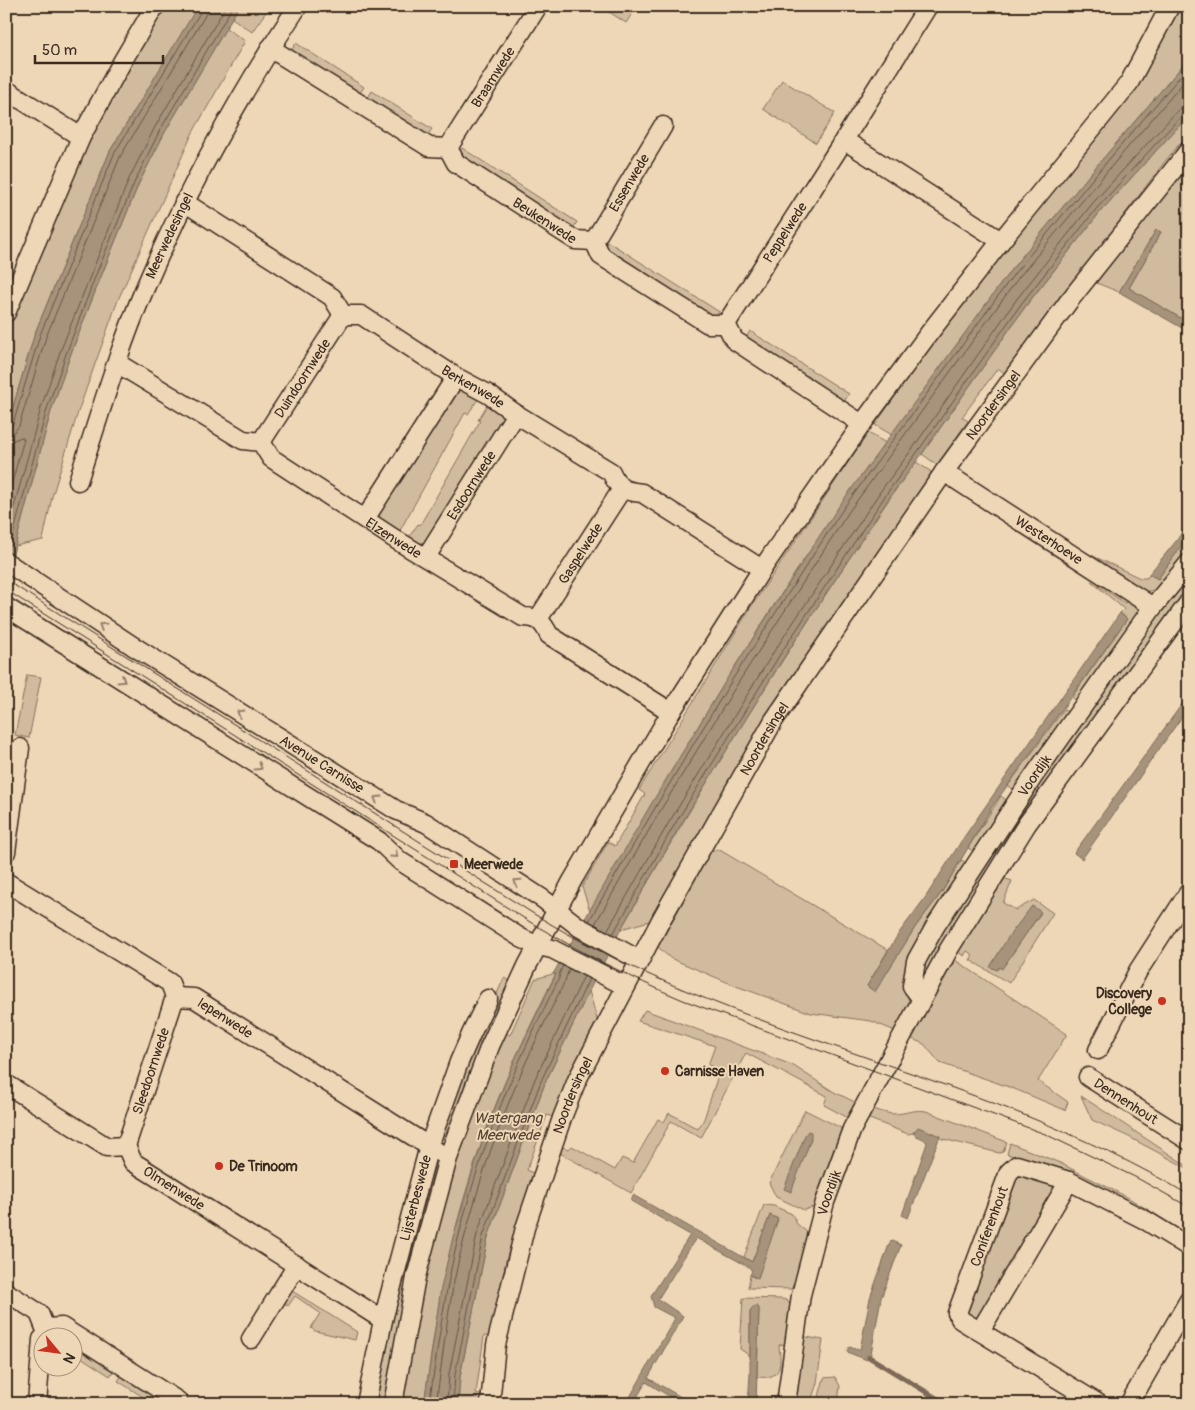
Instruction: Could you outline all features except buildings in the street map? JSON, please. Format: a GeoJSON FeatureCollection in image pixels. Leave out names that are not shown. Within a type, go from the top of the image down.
{"type":"FeatureCollection","features":[{"type":"Feature","properties":{"kind":"street"},"geometry":{"type":"LineString","coordinates":[[6,313],[10,293],[81,137],[155,6]]}},
{"type":"Feature","properties":{"kind":"street","name":"Meerwedesingel"},"geometry":{"type":"LineString","coordinates":[[78,481],[117,362],[145,290],[184,202],[220,134],[270,48],[298,6]]}},
{"type":"Feature","properties":{"kind":"street","name":"Braamwede"},"geometry":{"type":"LineString","coordinates":[[448,148],[538,6]]}},
{"type":"Feature","properties":{"kind":"street","name":"Peppelwede"},"geometry":{"type":"LineString","coordinates":[[726,324],[928,6]]}},
{"type":"Feature","properties":{"kind":"street"},"geometry":{"type":"LineString","coordinates":[[393,1404],[416,1277],[448,1158],[490,1046],[557,909],[671,712],[762,570],[862,424],[930,332],[1001,240],[1129,83],[1170,6]]}},
{"type":"Feature","properties":{"kind":"street"},"geometry":{"type":"LineString","coordinates":[[270,48],[430,147],[448,148]]}},
{"type":"Feature","properties":{"kind":"street"},"geometry":{"type":"LineString","coordinates":[[6,90],[81,137]]}},
{"type":"Feature","properties":{"kind":"street","name":"Essenwede"},"geometry":{"type":"LineString","coordinates":[[594,241],[664,126]]}},
{"type":"Feature","properties":{"kind":"street"},"geometry":{"type":"LineString","coordinates":[[844,140],[1001,240]]}},
{"type":"Feature","properties":{"kind":"street","name":"Beukenwede"},"geometry":{"type":"LineString","coordinates":[[448,148],[456,163],[575,240],[594,241],[601,256],[708,324],[726,324]]}},
{"type":"Feature","properties":{"kind":"street","name":"Noordersingel"},"geometry":{"type":"LineString","coordinates":[[490,1404],[496,1346],[525,1228],[577,1080],[639,960],[774,720],[944,472],[1069,301],[1189,150]]}},
{"type":"Feature","properties":{"kind":"street"},"geometry":{"type":"LineString","coordinates":[[184,202],[332,297],[343,314]]}},
{"type":"Feature","properties":{"kind":"street","name":"Berkenwede"},"geometry":{"type":"LineString","coordinates":[[343,314],[361,315],[456,377],[488,394],[516,414],[611,472],[622,489]]}},
{"type":"Feature","properties":{"kind":"street","name":"Duindoornwede"},"geometry":{"type":"LineString","coordinates":[[261,442],[343,314]]}},
{"type":"Feature","properties":{"kind":"street"},"geometry":{"type":"LineString","coordinates":[[726,324],[734,340],[862,424]]}},
{"type":"Feature","properties":{"kind":"street"},"geometry":{"type":"LineString","coordinates":[[117,362],[243,440],[261,442]]}},
{"type":"Feature","properties":{"kind":"street"},"geometry":{"type":"LineString","coordinates":[[365,519],[456,377]]}},
{"type":"Feature","properties":{"kind":"street","name":"Esdoornwede"},"geometry":{"type":"LineString","coordinates":[[426,557],[516,414]]}},
{"type":"Feature","properties":{"kind":"street","name":"Elzenwede"},"geometry":{"type":"LineString","coordinates":[[261,442],[272,458],[398,541],[523,617],[538,619]]}},
{"type":"Feature","properties":{"kind":"street","name":"Westerhoeve"},"geometry":{"type":"LineString","coordinates":[[944,472],[1153,607]]}},
{"type":"Feature","properties":{"kind":"street"},"geometry":{"type":"LineString","coordinates":[[622,489],[642,493],[762,570]]}},
{"type":"Feature","properties":{"kind":"street","name":"Gaspelwede"},"geometry":{"type":"LineString","coordinates":[[538,619],[622,489]]}},
{"type":"Feature","properties":{"kind":"street","name":"Voordijk"},"geometry":{"type":"LineString","coordinates":[[922,999],[912,986],[916,961],[936,925],[1034,777],[1153,607],[1189,563]]}},
{"type":"Feature","properties":{"kind":"street","name":"Avenue Carnisse"},"geometry":{"type":"LineString","coordinates":[[9,564],[133,646],[396,810],[426,823],[557,909],[579,927],[639,960]]}},
{"type":"Feature","properties":{"kind":"street","name":"Voordijk"},"geometry":{"type":"LineString","coordinates":[[786,1404],[801,1295],[825,1202],[852,1129],[949,949],[1027,824],[1189,602]]}},
{"type":"Feature","properties":{"kind":"street"},"geometry":{"type":"LineString","coordinates":[[6,607],[379,841],[400,861],[521,938],[538,946],[552,949],[625,986]]}},
{"type":"Feature","properties":{"kind":"street"},"geometry":{"type":"LineString","coordinates":[[538,619],[543,623],[549,635],[671,712]]}},
{"type":"Feature","properties":{"kind":"street"},"geometry":{"type":"LineString","coordinates":[[6,852],[20,748]]}},
{"type":"Feature","properties":{"kind":"street"},"geometry":{"type":"LineString","coordinates":[[6,882],[170,983],[175,997]]}},
{"type":"Feature","properties":{"kind":"street"},"geometry":{"type":"LineString","coordinates":[[1098,1050],[1138,971],[1189,892]]}},
{"type":"Feature","properties":{"kind":"street","name":"Iepenwede"},"geometry":{"type":"LineString","coordinates":[[175,997],[194,998],[448,1158]]}},
{"type":"Feature","properties":{"kind":"street","name":"Sleedoornwede"},"geometry":{"type":"LineString","coordinates":[[126,1146],[175,997]]}},
{"type":"Feature","properties":{"kind":"street","name":"Lijsterbeswede"},"geometry":{"type":"LineString","coordinates":[[366,1404],[383,1320],[429,1146],[459,1062],[488,1000]]}},
{"type":"Feature","properties":{"kind":"street","name":"Dennenhout"},"geometry":{"type":"LineString","coordinates":[[1088,1077],[1189,1141]]}},
{"type":"Feature","properties":{"kind":"street"},"geometry":{"type":"LineString","coordinates":[[6,1084],[107,1147],[126,1146]]}},
{"type":"Feature","properties":{"kind":"street","name":"Olmenwede"},"geometry":{"type":"LineString","coordinates":[[126,1146],[133,1162],[383,1320]]}},
{"type":"Feature","properties":{"kind":"street","name":"Coniferenhout"},"geometry":{"type":"LineString","coordinates":[[1099,1404],[961,1320],[957,1313],[1010,1172],[1017,1165],[1069,1181],[1145,1220],[1189,1248]]}},
{"type":"Feature","properties":{"kind":"street"},"geometry":{"type":"LineString","coordinates":[[980,1331],[1069,1181]]}},
{"type":"Feature","properties":{"kind":"street"},"geometry":{"type":"LineString","coordinates":[[251,1338],[297,1265]]}},
{"type":"Feature","properties":{"kind":"street"},"geometry":{"type":"LineString","coordinates":[[6,1292],[39,1313],[42,1328]]}},
{"type":"Feature","properties":{"kind":"street"},"geometry":{"type":"LineString","coordinates":[[1131,1403],[1189,1300]]}},
{"type":"Feature","properties":{"kind":"street"},"geometry":{"type":"LineString","coordinates":[[82,1340],[178,1401],[179,1404]]}},
{"type":"Feature","properties":{"kind":"street"},"geometry":{"type":"LineString","coordinates":[[37,1404],[40,1378]]}},
{"type":"Feature","properties":{"kind":"shaded area"},"geometry":{"type":"Polygon","coordinates":[[[162,6],[198,7],[110,151],[35,333],[6,430],[6,327],[48,223],[85,141],[162,6]]]}},
{"type":"Feature","properties":{"kind":"shaded area"},"geometry":{"type":"Polygon","coordinates":[[[239,6],[270,6],[252,32],[232,18],[239,6]]]}},
{"type":"Feature","properties":{"kind":"shaded area"},"geometry":{"type":"Polygon","coordinates":[[[600,6],[637,6],[626,23],[600,6]]]}},
{"type":"Feature","properties":{"kind":"shaded area"},"geometry":{"type":"Polygon","coordinates":[[[1178,6],[1189,6],[1189,58],[1010,271],[892,435],[875,425],[971,289],[1120,108],[1145,71],[1178,6]]]}},
{"type":"Feature","properties":{"kind":"shaded area"},"geometry":{"type":"Polygon","coordinates":[[[226,28],[245,41],[192,134],[118,300],[79,409],[52,497],[43,540],[15,546],[51,411],[70,356],[139,183],[165,132],[226,28]]]}},
{"type":"Feature","properties":{"kind":"shaded area"},"geometry":{"type":"Polygon","coordinates":[[[296,43],[364,87],[358,96],[290,53],[296,43]]]}},
{"type":"Feature","properties":{"kind":"shaded area"},"geometry":{"type":"Polygon","coordinates":[[[782,80],[835,113],[816,143],[763,109],[782,80]]]}},
{"type":"Feature","properties":{"kind":"shaded area"},"geometry":{"type":"Polygon","coordinates":[[[372,91],[432,129],[425,139],[366,101],[372,91]]]}},
{"type":"Feature","properties":{"kind":"shaded area"},"geometry":{"type":"Polygon","coordinates":[[[1189,115],[1189,133],[1166,160],[1004,373],[998,368],[962,417],[968,421],[937,465],[922,454],[1025,307],[1101,211],[1189,115]]]}},
{"type":"Feature","properties":{"kind":"shaded area"},"geometry":{"type":"Polygon","coordinates":[[[462,148],[577,222],[571,232],[458,154],[462,148]]]}},
{"type":"Feature","properties":{"kind":"shaded area"},"geometry":{"type":"Polygon","coordinates":[[[1189,162],[1189,323],[1129,288],[1161,232],[1156,230],[1119,292],[1094,282],[1189,162]]]}},
{"type":"Feature","properties":{"kind":"shaded area"},"geometry":{"type":"Polygon","coordinates":[[[607,241],[721,313],[717,319],[709,319],[603,247],[607,241]]]}},
{"type":"Feature","properties":{"kind":"shaded area"},"geometry":{"type":"Polygon","coordinates":[[[750,331],[849,394],[843,403],[744,341],[750,331]]]}},
{"type":"Feature","properties":{"kind":"shaded area"},"geometry":{"type":"Polygon","coordinates":[[[460,388],[480,396],[468,414],[465,413],[398,534],[379,519],[379,513],[456,390],[460,388]]]}},
{"type":"Feature","properties":{"kind":"shaded area"},"geometry":{"type":"Polygon","coordinates":[[[489,402],[504,413],[504,417],[426,542],[418,544],[407,540],[418,524],[420,525],[489,402]]]}},
{"type":"Feature","properties":{"kind":"shaded area"},"geometry":{"type":"Polygon","coordinates":[[[868,433],[886,443],[806,556],[731,672],[590,911],[582,887],[608,842],[615,846],[645,794],[639,790],[751,607],[868,433]]]}},
{"type":"Feature","properties":{"kind":"shaded area"},"geometry":{"type":"Polygon","coordinates":[[[916,462],[930,471],[932,478],[761,725],[653,920],[621,929],[744,722],[868,530],[916,462]]]}},
{"type":"Feature","properties":{"kind":"shaded area"},"geometry":{"type":"Polygon","coordinates":[[[1183,544],[1187,552],[1155,590],[1143,592],[1074,547],[1140,578],[1147,578],[1149,574],[1158,579],[1183,544]]]}},
{"type":"Feature","properties":{"kind":"shaded area"},"geometry":{"type":"Polygon","coordinates":[[[1189,569],[1189,591],[1125,677],[1031,810],[1027,808],[921,984],[918,974],[955,903],[1189,569]]]}},
{"type":"Feature","properties":{"kind":"shaded area"},"geometry":{"type":"Polygon","coordinates":[[[1091,581],[1125,603],[1129,600],[1139,607],[1141,614],[1080,704],[1072,697],[1127,619],[1120,613],[1124,609],[1091,581]]]}},
{"type":"Feature","properties":{"kind":"shaded area"},"geometry":{"type":"Polygon","coordinates":[[[27,675],[41,677],[29,738],[15,735],[27,675]]]}},
{"type":"Feature","properties":{"kind":"shaded area"},"geometry":{"type":"Polygon","coordinates":[[[1064,709],[1071,715],[1017,791],[1008,786],[1064,709]]]}},
{"type":"Feature","properties":{"kind":"shaded area"},"geometry":{"type":"Polygon","coordinates":[[[1001,796],[1010,803],[977,853],[968,848],[1001,796]]]}},
{"type":"Feature","properties":{"kind":"shaded area"},"geometry":{"type":"Polygon","coordinates":[[[718,849],[888,950],[867,986],[875,991],[916,926],[942,892],[961,860],[969,864],[906,977],[909,1007],[895,1031],[871,1021],[811,1013],[736,986],[670,958],[658,947],[711,851],[718,849]]]}},
{"type":"Feature","properties":{"kind":"shaded area"},"geometry":{"type":"Polygon","coordinates":[[[1003,878],[1012,881],[1003,903],[1016,910],[1034,900],[1053,913],[1009,983],[970,960],[973,955],[967,951],[964,956],[958,952],[1003,878]],[[1032,906],[999,967],[1001,968],[1041,913],[1032,906]]]}},
{"type":"Feature","properties":{"kind":"shaded area"},"geometry":{"type":"Polygon","coordinates":[[[955,960],[1067,1034],[1038,1081],[1068,1102],[1065,1110],[1012,1088],[940,1063],[924,1044],[910,1038],[955,960]]]}},
{"type":"Feature","properties":{"kind":"shaded area"},"geometry":{"type":"Polygon","coordinates":[[[556,973],[505,1081],[465,1193],[453,1239],[436,1321],[424,1404],[400,1404],[423,1276],[464,1133],[504,1032],[510,1035],[535,979],[556,973]]]}},
{"type":"Feature","properties":{"kind":"shaded area"},"geometry":{"type":"Polygon","coordinates":[[[504,978],[510,981],[466,1081],[445,1139],[439,1137],[467,1061],[504,978]]]}},
{"type":"Feature","properties":{"kind":"shaded area"},"geometry":{"type":"Polygon","coordinates":[[[589,991],[599,1026],[553,1117],[547,1115],[527,1170],[533,1173],[506,1260],[491,1337],[484,1336],[476,1394],[481,1395],[480,1404],[458,1404],[460,1377],[488,1237],[545,1083],[589,991]]]}},
{"type":"Feature","properties":{"kind":"shaded area"},"geometry":{"type":"Polygon","coordinates":[[[645,1010],[792,1065],[834,1092],[857,1103],[850,1119],[824,1105],[827,1096],[746,1053],[701,1138],[671,1121],[631,1193],[560,1153],[562,1147],[569,1149],[572,1146],[615,1170],[622,1158],[633,1163],[658,1119],[664,1122],[669,1113],[698,1129],[704,1119],[720,1069],[708,1065],[715,1046],[638,1021],[645,1010]]]}},
{"type":"Feature","properties":{"kind":"shaded area"},"geometry":{"type":"Polygon","coordinates":[[[1081,1096],[1189,1167],[1189,1169],[1092,1120],[1081,1096]]]}},
{"type":"Feature","properties":{"kind":"shaded area"},"geometry":{"type":"Polygon","coordinates":[[[871,1108],[893,1114],[918,1110],[926,1111],[1007,1142],[1003,1152],[999,1153],[939,1138],[940,1136],[914,1131],[908,1134],[867,1118],[871,1108]]]}},
{"type":"Feature","properties":{"kind":"shaded area"},"geometry":{"type":"Polygon","coordinates":[[[805,1110],[841,1128],[843,1136],[816,1208],[804,1210],[776,1197],[769,1183],[805,1110]]]}},
{"type":"Feature","properties":{"kind":"shaded area"},"geometry":{"type":"Polygon","coordinates":[[[1010,1143],[1060,1163],[1129,1198],[1189,1235],[1189,1241],[1061,1172],[1007,1154],[1010,1143]]]}},
{"type":"Feature","properties":{"kind":"shaded area"},"geometry":{"type":"Polygon","coordinates":[[[431,1162],[437,1164],[411,1261],[384,1404],[372,1404],[389,1324],[431,1162]]]}},
{"type":"Feature","properties":{"kind":"shaded area"},"geometry":{"type":"Polygon","coordinates":[[[1017,1174],[1052,1183],[1054,1189],[977,1321],[963,1312],[1017,1174]]]}},
{"type":"Feature","properties":{"kind":"shaded area"},"geometry":{"type":"Polygon","coordinates":[[[764,1205],[774,1206],[792,1214],[797,1224],[808,1233],[791,1289],[748,1288],[750,1275],[755,1278],[778,1219],[770,1215],[752,1262],[744,1257],[764,1205]]]}},
{"type":"Feature","properties":{"kind":"shaded area"},"geometry":{"type":"Polygon","coordinates":[[[289,1289],[357,1332],[355,1340],[315,1331],[311,1328],[320,1313],[295,1296],[288,1306],[281,1301],[289,1289]]]}},
{"type":"Feature","properties":{"kind":"shaded area"},"geometry":{"type":"Polygon","coordinates":[[[743,1298],[782,1299],[790,1304],[785,1344],[779,1345],[780,1364],[776,1373],[772,1376],[757,1377],[759,1309],[757,1306],[750,1312],[750,1356],[740,1349],[743,1298]]]}},
{"type":"Feature","properties":{"kind":"shaded area"},"geometry":{"type":"Polygon","coordinates":[[[801,1336],[823,1340],[817,1383],[810,1404],[795,1404],[801,1336]]]}},
{"type":"Feature","properties":{"kind":"shaded area"},"geometry":{"type":"Polygon","coordinates":[[[82,1345],[116,1367],[110,1376],[82,1358],[82,1345]]]}},
{"type":"Feature","properties":{"kind":"shaded area"},"geometry":{"type":"Polygon","coordinates":[[[124,1372],[169,1404],[154,1404],[118,1381],[124,1372]]]}},
{"type":"Feature","properties":{"kind":"shaded area"},"geometry":{"type":"Polygon","coordinates":[[[835,1377],[840,1386],[838,1404],[817,1404],[824,1378],[835,1377]]]}},
{"type":"Feature","properties":{"kind":"water"},"geometry":{"type":"Polygon","coordinates":[[[198,6],[239,6],[165,132],[139,183],[102,274],[51,411],[6,580],[6,430],[35,333],[110,151],[198,6]]]}},
{"type":"Feature","properties":{"kind":"water","name":"Watergang Meerwede"},"geometry":{"type":"Polygon","coordinates":[[[1189,58],[1189,115],[1101,211],[1025,307],[891,495],[783,659],[678,829],[621,929],[545,1083],[488,1237],[460,1376],[458,1404],[424,1404],[441,1288],[453,1237],[490,1120],[515,1059],[556,974],[553,974],[650,806],[728,677],[839,506],[1010,271],[1189,58]]]}},
{"type":"Feature","properties":{"kind":"water"},"geometry":{"type":"Polygon","coordinates":[[[1156,230],[1161,232],[1129,288],[1189,323],[1189,332],[1119,292],[1156,230]]]}},
{"type":"Feature","properties":{"kind":"water"},"geometry":{"type":"Polygon","coordinates":[[[1189,521],[1189,535],[1158,579],[1149,574],[1177,540],[1189,521]]]}},
{"type":"Feature","properties":{"kind":"water"},"geometry":{"type":"Polygon","coordinates":[[[1120,613],[1127,619],[992,807],[942,892],[916,926],[875,992],[867,986],[899,933],[925,898],[962,840],[1120,613]]]}},
{"type":"Feature","properties":{"kind":"water"},"geometry":{"type":"Polygon","coordinates":[[[1182,704],[1188,708],[1082,859],[1074,853],[1182,704]]]}},
{"type":"Feature","properties":{"kind":"water"},"geometry":{"type":"Polygon","coordinates":[[[1032,906],[1041,912],[1002,969],[999,967],[997,970],[990,967],[1009,936],[1032,906]]]}},
{"type":"Feature","properties":{"kind":"water"},"geometry":{"type":"Polygon","coordinates":[[[918,1127],[940,1136],[908,1218],[902,1215],[927,1143],[913,1133],[918,1127]]]}},
{"type":"Feature","properties":{"kind":"water"},"geometry":{"type":"Polygon","coordinates":[[[808,1131],[811,1132],[811,1139],[791,1192],[784,1189],[808,1131]]]}},
{"type":"Feature","properties":{"kind":"water"},"geometry":{"type":"Polygon","coordinates":[[[633,1195],[752,1262],[770,1215],[778,1219],[758,1278],[750,1275],[752,1271],[749,1267],[696,1238],[658,1299],[683,1316],[648,1378],[693,1404],[682,1404],[646,1382],[633,1404],[626,1404],[675,1318],[654,1307],[651,1296],[690,1235],[631,1201],[633,1195]]]}},
{"type":"Feature","properties":{"kind":"water"},"geometry":{"type":"Polygon","coordinates":[[[893,1241],[901,1245],[881,1298],[871,1354],[867,1360],[847,1352],[849,1347],[860,1350],[870,1298],[890,1242],[893,1241]]]}},
{"type":"Feature","properties":{"kind":"water"},"geometry":{"type":"Polygon","coordinates":[[[757,1306],[759,1308],[756,1404],[748,1404],[750,1312],[753,1307],[757,1306]]]}},
{"type":"Feature","properties":{"kind":"waterway"},"geometry":{"type":"LineString","coordinates":[[869,1357],[946,1404]]}},
{"type":"Feature","properties":{"kind":"tram line"},"geometry":{"type":"LineString","coordinates":[[6,580],[534,914],[612,957],[694,994],[777,1026],[945,1085],[1029,1117],[1110,1153],[1189,1195]]}},
{"type":"Feature","properties":{"kind":"tram line"},"geometry":{"type":"LineString","coordinates":[[6,590],[530,922],[586,954],[683,1000],[1045,1134],[1137,1178],[1189,1207]]}},
{"type":"Feature","properties":{"kind":"place","name":"Meerwede"},"geometry":{"type":"Point","coordinates":[454,864]}},
{"type":"Feature","properties":{"kind":"place","name":"Discovery College"},"geometry":{"type":"Point","coordinates":[1162,1001]}},
{"type":"Feature","properties":{"kind":"place","name":"Carnisse Haven"},"geometry":{"type":"Point","coordinates":[665,1071]}},
{"type":"Feature","properties":{"kind":"place","name":"De Trinoom"},"geometry":{"type":"Point","coordinates":[219,1166]}}]}
